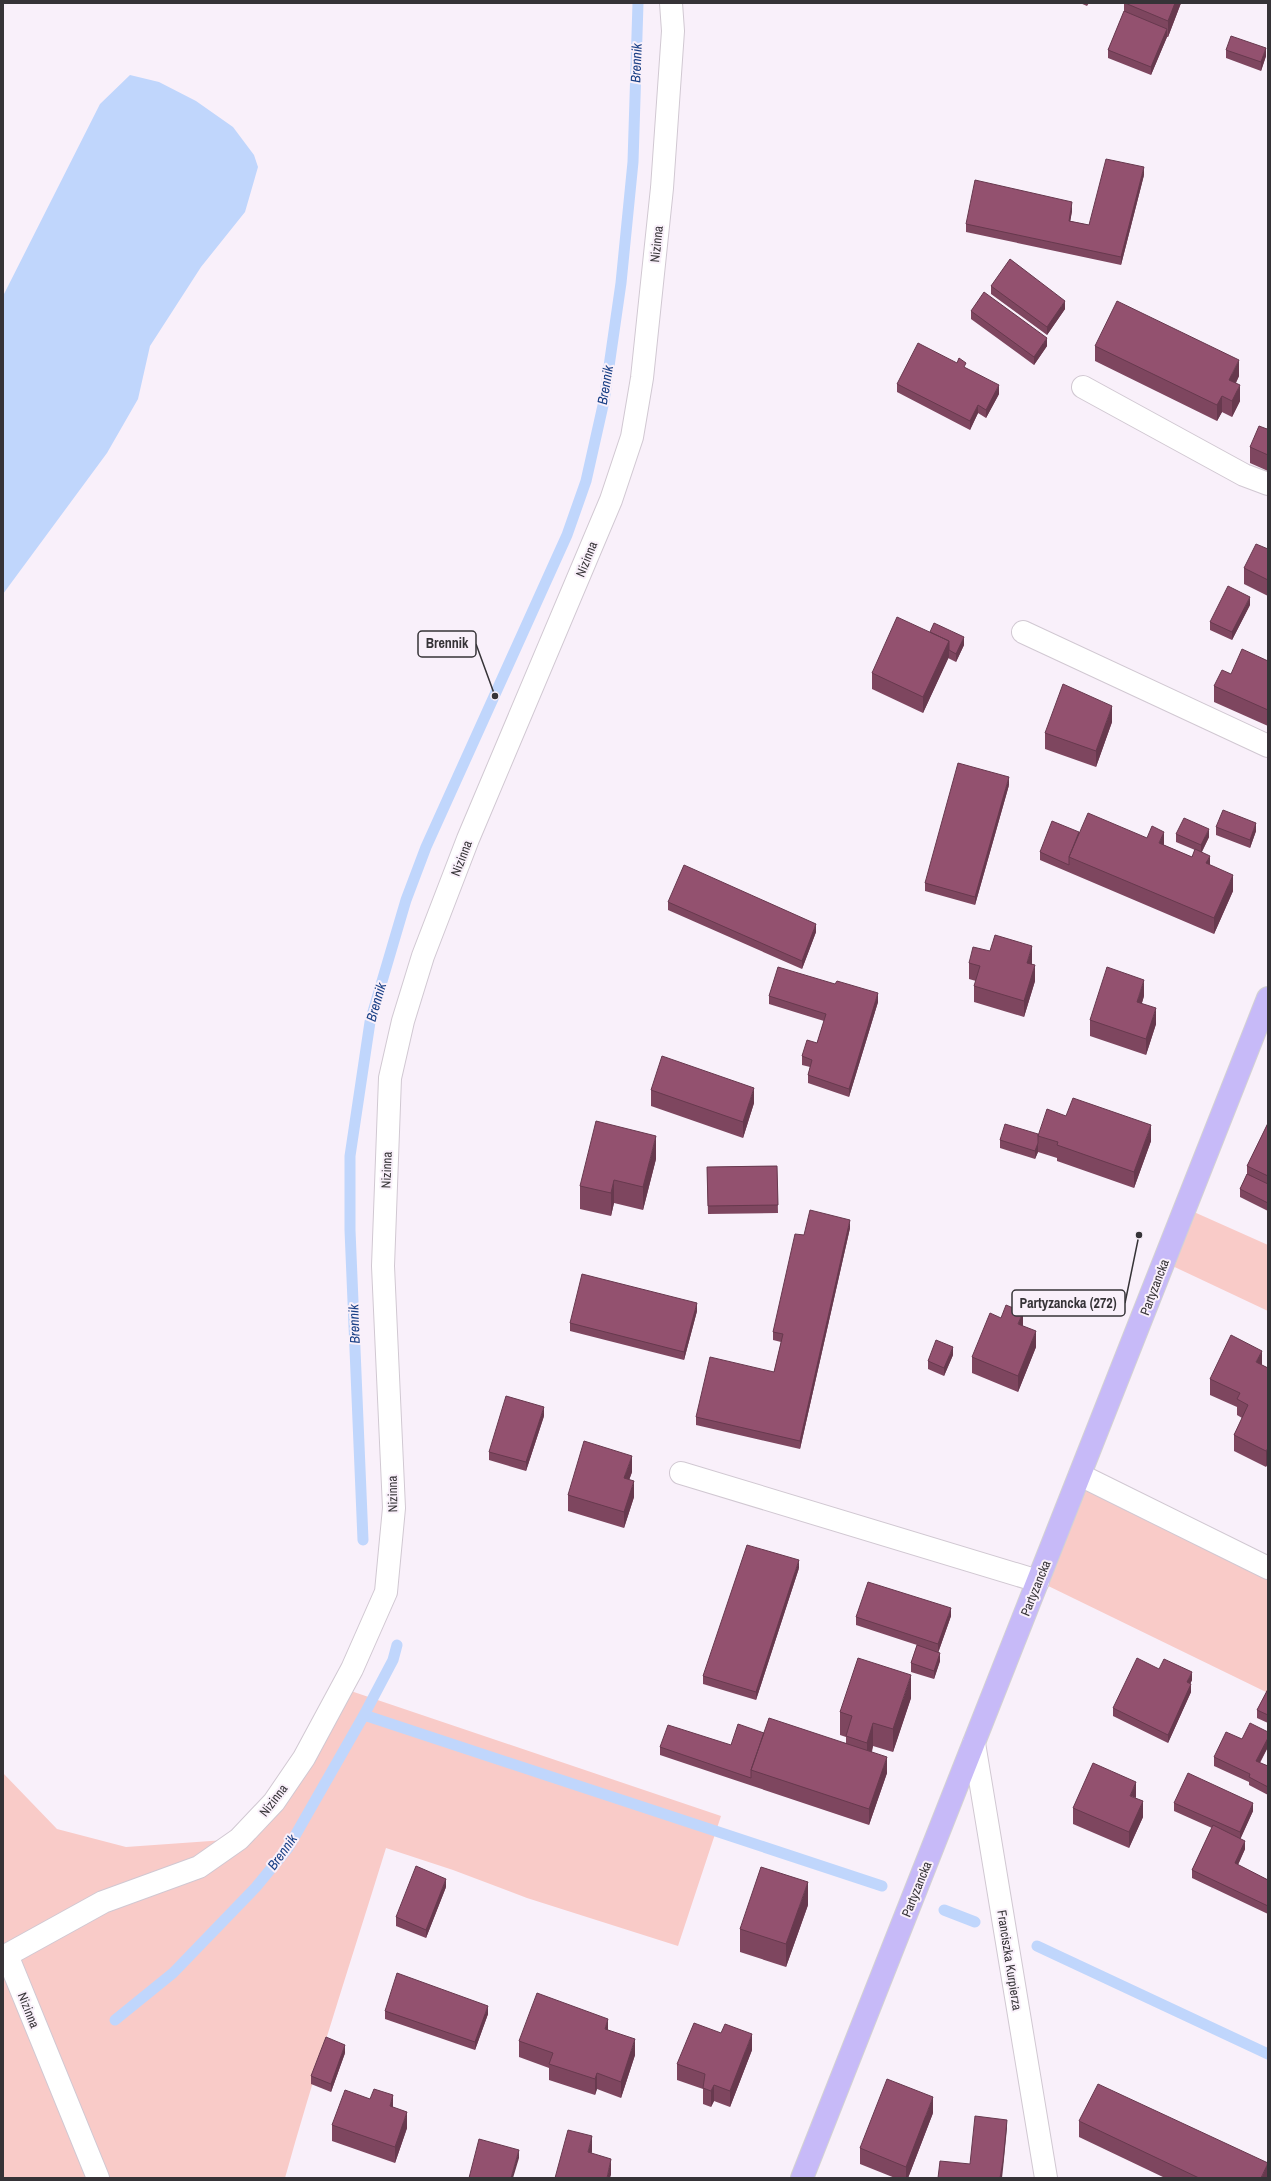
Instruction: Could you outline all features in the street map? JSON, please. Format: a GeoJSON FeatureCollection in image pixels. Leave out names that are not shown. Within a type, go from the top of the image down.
{"type":"FeatureCollection","features":[{"type":"Feature","properties":{"kind":"main road","name":"Partyzancka"},"geometry":{"type":"LineString","coordinates":[[802,2178],[1268,998]]}},
{"type":"Feature","properties":{"kind":"street","name":"Nizinna"},"geometry":{"type":"LineString","coordinates":[[98,2178],[7,1955],[103,1902],[199,1867],[239,1839],[274,1802],[304,1758],[352,1669],[386,1592],[394,1508],[383,1266],[390,1078],[403,1021],[423,956],[468,839],[611,500],[632,437],[642,378],[662,188],[673,31],[671,3]]}},
{"type":"Feature","properties":{"kind":"street"},"geometry":{"type":"LineString","coordinates":[[1083,387],[1244,475],[1268,484]]}},
{"type":"Feature","properties":{"kind":"street"},"geometry":{"type":"LineString","coordinates":[[1023,632],[1268,746]]}},
{"type":"Feature","properties":{"kind":"street"},"geometry":{"type":"LineString","coordinates":[[681,1473],[1038,1581]]}},
{"type":"Feature","properties":{"kind":"street"},"geometry":{"type":"LineString","coordinates":[[1080,1475],[1268,1568]]}},
{"type":"Feature","properties":{"kind":"street","name":"Franciszka Kurpierza"},"geometry":{"type":"LineString","coordinates":[[974,1743],[1046,2178]]}},
{"type":"Feature","properties":{"kind":"shaded area"},"geometry":{"type":"Polygon","coordinates":[[[1185,1208],[1268,1245],[1268,1311],[1164,1262],[1185,1208]]]}},
{"type":"Feature","properties":{"kind":"shaded area"},"geometry":{"type":"Polygon","coordinates":[[[1080,1475],[1268,1568],[1268,1693],[1038,1581],[1080,1475]]]}},
{"type":"Feature","properties":{"kind":"shaded area"},"geometry":{"type":"Polygon","coordinates":[[[342,1688],[721,1816],[678,1946],[527,1898],[453,1870],[386,1848],[285,2178],[3,2178],[3,1773],[57,1829],[126,1847],[239,1839],[342,1688]]]}},
{"type":"Feature","properties":{"kind":"water"},"geometry":{"type":"Polygon","coordinates":[[[130,75],[159,82],[196,101],[233,127],[254,155],[258,167],[245,212],[201,267],[150,346],[138,399],[107,453],[3,594],[3,296],[100,104],[130,75]]]}},
{"type":"Feature","properties":{"kind":"building"},"geometry":{"type":"Polygon","coordinates":[[[1125,3],[1175,3],[1168,21],[1125,3]]]}},
{"type":"Feature","properties":{"kind":"building"},"geometry":{"type":"Polygon","coordinates":[[[1124,11],[1167,29],[1151,67],[1108,50],[1124,11]]]}},
{"type":"Feature","properties":{"kind":"building"},"geometry":{"type":"Polygon","coordinates":[[[1231,36],[1266,48],[1261,62],[1226,50],[1231,36]]]}},
{"type":"Feature","properties":{"kind":"building"},"geometry":{"type":"Polygon","coordinates":[[[1106,159],[1144,167],[1121,257],[966,224],[975,180],[1072,202],[1069,221],[1089,225],[1106,159]]]}},
{"type":"Feature","properties":{"kind":"building"},"geometry":{"type":"Polygon","coordinates":[[[1010,259],[1065,301],[1047,327],[991,286],[1010,259]]]}},
{"type":"Feature","properties":{"kind":"building"},"geometry":{"type":"Polygon","coordinates":[[[984,292],[1047,338],[1034,357],[971,311],[984,292]]]}},
{"type":"Feature","properties":{"kind":"building"},"geometry":{"type":"Polygon","coordinates":[[[1117,301],[1239,360],[1229,380],[1240,385],[1232,401],[1222,396],[1217,405],[1095,346],[1117,301]]]}},
{"type":"Feature","properties":{"kind":"building"},"geometry":{"type":"Polygon","coordinates":[[[918,343],[957,363],[959,358],[966,363],[964,367],[999,385],[986,410],[978,405],[970,421],[897,384],[918,343]]]}},
{"type":"Feature","properties":{"kind":"building"},"geometry":{"type":"Polygon","coordinates":[[[1259,426],[1267,429],[1268,427],[1268,455],[1250,447],[1259,426]]]}},
{"type":"Feature","properties":{"kind":"building"},"geometry":{"type":"Polygon","coordinates":[[[1256,544],[1268,549],[1268,580],[1244,568],[1256,544]]]}},
{"type":"Feature","properties":{"kind":"building"},"geometry":{"type":"Polygon","coordinates":[[[1228,586],[1250,597],[1232,632],[1210,622],[1228,586]]]}},
{"type":"Feature","properties":{"kind":"building"},"geometry":{"type":"Polygon","coordinates":[[[897,617],[949,641],[923,697],[872,673],[897,617]]]}},
{"type":"Feature","properties":{"kind":"building"},"geometry":{"type":"Polygon","coordinates":[[[934,623],[964,637],[956,654],[949,650],[949,641],[930,632],[934,623]]]}},
{"type":"Feature","properties":{"kind":"building"},"geometry":{"type":"Polygon","coordinates":[[[1242,649],[1268,661],[1268,710],[1214,686],[1222,670],[1231,674],[1242,649]]]}},
{"type":"Feature","properties":{"kind":"building"},"geometry":{"type":"Polygon","coordinates":[[[1063,684],[1112,706],[1096,751],[1045,733],[1063,684]]]}},
{"type":"Feature","properties":{"kind":"building"},"geometry":{"type":"Polygon","coordinates":[[[958,763],[1009,777],[975,897],[925,883],[958,763]]]}},
{"type":"Feature","properties":{"kind":"building"},"geometry":{"type":"Polygon","coordinates":[[[1223,810],[1256,823],[1250,840],[1216,827],[1223,810]]]}},
{"type":"Feature","properties":{"kind":"building"},"geometry":{"type":"Polygon","coordinates":[[[1088,813],[1147,838],[1152,826],[1164,832],[1159,843],[1192,857],[1195,849],[1210,856],[1206,863],[1233,875],[1214,918],[1069,857],[1088,813]]]}},
{"type":"Feature","properties":{"kind":"building"},"geometry":{"type":"Polygon","coordinates":[[[1184,818],[1209,829],[1201,845],[1176,834],[1184,818]]]}},
{"type":"Feature","properties":{"kind":"building"},"geometry":{"type":"Polygon","coordinates":[[[1052,821],[1079,832],[1069,857],[1069,865],[1040,852],[1052,821]]]}},
{"type":"Feature","properties":{"kind":"building"},"geometry":{"type":"Polygon","coordinates":[[[684,865],[816,924],[802,961],[668,902],[684,865]]]}},
{"type":"Feature","properties":{"kind":"building"},"geometry":{"type":"Polygon","coordinates":[[[995,935],[1032,946],[1027,963],[1035,965],[1024,1001],[974,986],[980,966],[969,963],[973,947],[990,951],[995,935]]]}},
{"type":"Feature","properties":{"kind":"building"},"geometry":{"type":"Polygon","coordinates":[[[778,967],[835,984],[837,981],[878,993],[849,1089],[808,1075],[812,1060],[802,1056],[807,1040],[817,1043],[826,1014],[769,996],[778,967]]]}},
{"type":"Feature","properties":{"kind":"building"},"geometry":{"type":"Polygon","coordinates":[[[1107,967],[1144,980],[1137,1002],[1156,1008],[1146,1039],[1090,1020],[1107,967]]]}},
{"type":"Feature","properties":{"kind":"building"},"geometry":{"type":"Polygon","coordinates":[[[662,1056],[754,1088],[743,1122],[651,1090],[662,1056]]]}},
{"type":"Feature","properties":{"kind":"building"},"geometry":{"type":"Polygon","coordinates":[[[1073,1098],[1151,1125],[1134,1172],[1057,1145],[1058,1142],[1038,1136],[1047,1109],[1066,1116],[1073,1098]]]}},
{"type":"Feature","properties":{"kind":"building"},"geometry":{"type":"Polygon","coordinates":[[[596,1121],[656,1136],[643,1187],[614,1180],[611,1193],[580,1186],[596,1121]]]}},
{"type":"Feature","properties":{"kind":"building"},"geometry":{"type":"Polygon","coordinates":[[[1268,1123],[1268,1176],[1247,1166],[1268,1123]]]}},
{"type":"Feature","properties":{"kind":"building"},"geometry":{"type":"Polygon","coordinates":[[[1005,1124],[1038,1134],[1038,1143],[1035,1151],[1000,1140],[1005,1124]]]}},
{"type":"Feature","properties":{"kind":"building"},"geometry":{"type":"Polygon","coordinates":[[[777,1166],[778,1205],[708,1206],[707,1167],[777,1166]]]}},
{"type":"Feature","properties":{"kind":"building"},"geometry":{"type":"Polygon","coordinates":[[[1247,1174],[1268,1184],[1268,1203],[1240,1189],[1247,1174]]]}},
{"type":"Feature","properties":{"kind":"building"},"geometry":{"type":"Polygon","coordinates":[[[810,1210],[850,1220],[800,1441],[696,1417],[710,1357],[774,1372],[783,1334],[773,1332],[795,1234],[804,1235],[810,1210]]]}},
{"type":"Feature","properties":{"kind":"building"},"geometry":{"type":"Polygon","coordinates":[[[582,1274],[697,1303],[684,1352],[570,1323],[582,1274]]]}},
{"type":"Feature","properties":{"kind":"building"},"geometry":{"type":"Polygon","coordinates":[[[1006,1305],[1023,1312],[1018,1324],[1036,1331],[1018,1376],[972,1357],[990,1313],[1001,1318],[1006,1305]]]}},
{"type":"Feature","properties":{"kind":"building"},"geometry":{"type":"Polygon","coordinates":[[[1231,1335],[1262,1351],[1256,1362],[1268,1368],[1268,1448],[1266,1451],[1234,1435],[1248,1405],[1237,1399],[1240,1393],[1210,1379],[1231,1335]]]}},
{"type":"Feature","properties":{"kind":"building"},"geometry":{"type":"Polygon","coordinates":[[[936,1340],[953,1347],[944,1368],[928,1361],[936,1340]]]}},
{"type":"Feature","properties":{"kind":"building"},"geometry":{"type":"Polygon","coordinates":[[[506,1396],[544,1407],[526,1462],[489,1452],[506,1396]]]}},
{"type":"Feature","properties":{"kind":"building"},"geometry":{"type":"Polygon","coordinates":[[[584,1441],[632,1456],[624,1478],[634,1481],[624,1512],[568,1495],[584,1441]]]}},
{"type":"Feature","properties":{"kind":"building"},"geometry":{"type":"Polygon","coordinates":[[[747,1545],[799,1560],[756,1692],[703,1676],[747,1545]]]}},
{"type":"Feature","properties":{"kind":"building"},"geometry":{"type":"Polygon","coordinates":[[[868,1582],[951,1608],[938,1644],[856,1617],[868,1582]]]}},
{"type":"Feature","properties":{"kind":"building"},"geometry":{"type":"Polygon","coordinates":[[[917,1645],[940,1653],[934,1671],[911,1663],[917,1645]]]}},
{"type":"Feature","properties":{"kind":"building"},"geometry":{"type":"Polygon","coordinates":[[[858,1658],[911,1675],[893,1729],[873,1723],[867,1743],[846,1736],[852,1716],[840,1712],[858,1658]]]}},
{"type":"Feature","properties":{"kind":"building"},"geometry":{"type":"Polygon","coordinates":[[[1137,1658],[1159,1669],[1164,1659],[1192,1672],[1187,1682],[1191,1684],[1168,1735],[1113,1708],[1137,1658]]]}},
{"type":"Feature","properties":{"kind":"building"},"geometry":{"type":"Polygon","coordinates":[[[1268,1689],[1268,1715],[1257,1710],[1268,1689]]]}},
{"type":"Feature","properties":{"kind":"building"},"geometry":{"type":"Polygon","coordinates":[[[769,1718],[887,1757],[869,1809],[751,1770],[769,1718]]]}},
{"type":"Feature","properties":{"kind":"building"},"geometry":{"type":"Polygon","coordinates":[[[1250,1723],[1268,1732],[1268,1738],[1256,1761],[1268,1766],[1268,1787],[1249,1777],[1250,1774],[1214,1757],[1226,1732],[1242,1739],[1250,1723]]]}},
{"type":"Feature","properties":{"kind":"building"},"geometry":{"type":"Polygon","coordinates":[[[738,1724],[764,1733],[751,1770],[751,1778],[660,1747],[668,1725],[731,1745],[738,1724]]]}},
{"type":"Feature","properties":{"kind":"building"},"geometry":{"type":"Polygon","coordinates":[[[1093,1763],[1136,1782],[1130,1796],[1143,1801],[1129,1832],[1073,1808],[1093,1763]]]}},
{"type":"Feature","properties":{"kind":"building"},"geometry":{"type":"Polygon","coordinates":[[[1188,1773],[1253,1803],[1240,1832],[1174,1803],[1188,1773]]]}},
{"type":"Feature","properties":{"kind":"building"},"geometry":{"type":"Polygon","coordinates":[[[1213,1825],[1245,1841],[1235,1863],[1268,1880],[1268,1906],[1192,1870],[1213,1825]]]}},
{"type":"Feature","properties":{"kind":"building"},"geometry":{"type":"Polygon","coordinates":[[[416,1866],[446,1879],[426,1930],[396,1917],[416,1866]]]}},
{"type":"Feature","properties":{"kind":"building"},"geometry":{"type":"Polygon","coordinates":[[[761,1867],[808,1882],[786,1944],[740,1929],[761,1867]]]}},
{"type":"Feature","properties":{"kind":"building"},"geometry":{"type":"Polygon","coordinates":[[[397,1973],[488,2006],[475,2042],[385,2011],[397,1973]]]}},
{"type":"Feature","properties":{"kind":"building"},"geometry":{"type":"Polygon","coordinates":[[[537,1993],[608,2019],[605,2029],[635,2039],[621,2082],[597,2073],[595,2079],[549,2064],[553,2053],[519,2041],[537,1993]]]}},
{"type":"Feature","properties":{"kind":"building"},"geometry":{"type":"Polygon","coordinates":[[[694,2023],[721,2033],[725,2024],[752,2034],[730,2091],[714,2085],[711,2091],[703,2088],[705,2074],[677,2064],[694,2023]]]}},
{"type":"Feature","properties":{"kind":"building"},"geometry":{"type":"Polygon","coordinates":[[[326,2037],[345,2045],[331,2084],[311,2076],[326,2037]]]}},
{"type":"Feature","properties":{"kind":"building"},"geometry":{"type":"Polygon","coordinates":[[[887,2079],[933,2097],[906,2167],[860,2148],[887,2079]]]}},
{"type":"Feature","properties":{"kind":"building"},"geometry":{"type":"Polygon","coordinates":[[[1098,2084],[1268,2163],[1261,2178],[1199,2178],[1079,2121],[1098,2084]]]}},
{"type":"Feature","properties":{"kind":"building"},"geometry":{"type":"Polygon","coordinates":[[[374,2089],[393,2095],[390,2106],[407,2112],[395,2147],[332,2125],[345,2090],[370,2099],[374,2089]]]}},
{"type":"Feature","properties":{"kind":"building"},"geometry":{"type":"Polygon","coordinates":[[[975,2116],[1007,2120],[1000,2178],[938,2178],[940,2161],[970,2164],[975,2116]]]}},
{"type":"Feature","properties":{"kind":"building"},"geometry":{"type":"Polygon","coordinates":[[[568,2130],[592,2136],[588,2152],[611,2159],[607,2178],[555,2178],[568,2130]]]}},
{"type":"Feature","properties":{"kind":"building"},"geometry":{"type":"Polygon","coordinates":[[[479,2139],[519,2150],[511,2178],[469,2178],[479,2139]]]}},
{"type":"Feature","properties":{"kind":"waterway","name":"Brennik"},"geometry":{"type":"LineString","coordinates":[[363,1540],[350,1230],[350,1156],[370,1022],[406,900],[426,847],[567,535],[586,481],[604,401],[621,283],[633,162],[638,3]]}},
{"type":"Feature","properties":{"kind":"waterway","name":"Brennik"},"geometry":{"type":"LineString","coordinates":[[115,2020],[173,1973],[256,1887],[288,1848],[364,1715],[393,1660],[397,1645]]}},
{"type":"Feature","properties":{"kind":"waterway"},"geometry":{"type":"LineString","coordinates":[[364,1715],[882,1886]]}},
{"type":"Feature","properties":{"kind":"waterway"},"geometry":{"type":"LineString","coordinates":[[944,1910],[975,1922]]}},
{"type":"Feature","properties":{"kind":"waterway"},"geometry":{"type":"LineString","coordinates":[[1037,1946],[1268,2054]]}},
{"type":"Feature","properties":{"kind":"place","name":"Brennik"},"geometry":{"type":"Point","coordinates":[495,696]}},
{"type":"Feature","properties":{"kind":"place","name":"Partyzancka (272)"},"geometry":{"type":"Point","coordinates":[1139,1235]}}]}
